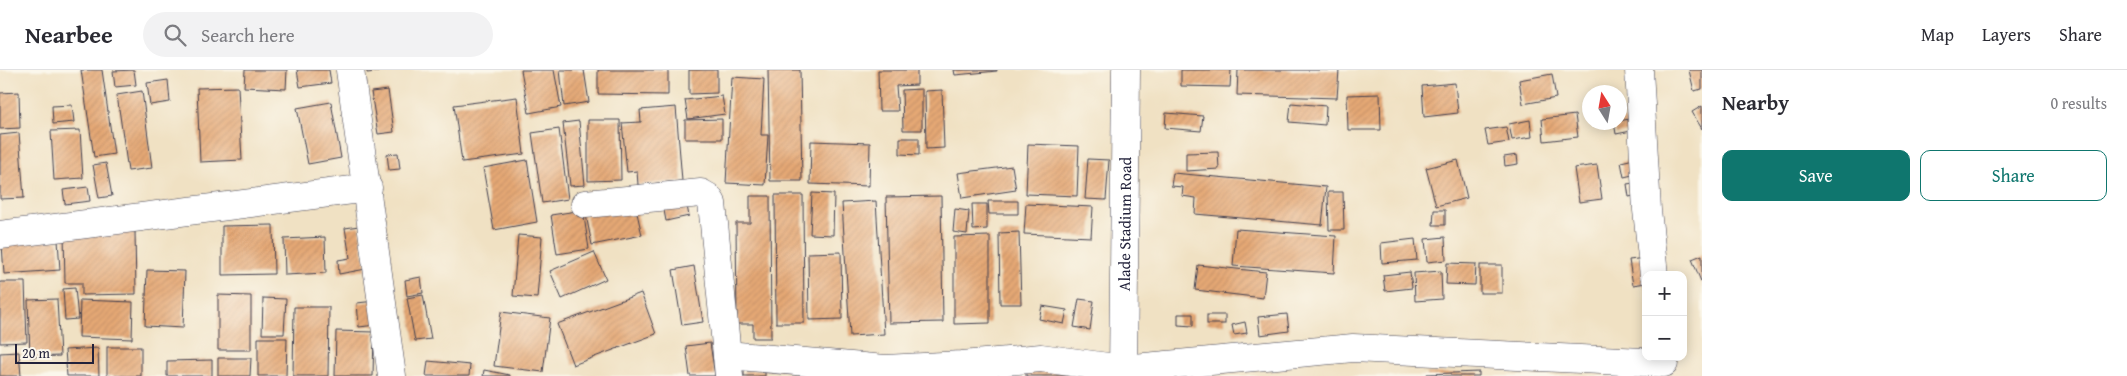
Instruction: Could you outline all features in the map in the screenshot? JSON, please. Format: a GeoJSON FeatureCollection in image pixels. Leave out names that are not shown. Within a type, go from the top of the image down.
{"type":"FeatureCollection","features":[{"type":"Feature","properties":{"kind":"street"},"geometry":{"type":"LineString","coordinates":[[350,70],[368,188],[392,376]]}},
{"type":"Feature","properties":{"kind":"street","name":"Alade Stadium Road"},"geometry":{"type":"LineString","coordinates":[[1123,373],[1126,70]]}},
{"type":"Feature","properties":{"kind":"street"},"geometry":{"type":"LineString","coordinates":[[1639,70],[1647,210],[1654,271]]}},
{"type":"Feature","properties":{"kind":"street"},"geometry":{"type":"LineString","coordinates":[[0,234],[368,188]]}},
{"type":"Feature","properties":{"kind":"street"},"geometry":{"type":"LineString","coordinates":[[585,204],[701,193],[708,197],[712,203],[728,365],[885,369],[1041,358],[1123,373],[1353,348],[1665,365]]}},
{"type":"Feature","properties":{"kind":"building"},"geometry":{"type":"Polygon","coordinates":[[[81,70],[102,70],[114,154],[94,157],[81,70]]]}},
{"type":"Feature","properties":{"kind":"building"},"geometry":{"type":"Polygon","coordinates":[[[134,70],[136,85],[115,87],[113,71],[134,70]]]}},
{"type":"Feature","properties":{"kind":"building"},"geometry":{"type":"Polygon","coordinates":[[[245,70],[287,70],[286,89],[244,87],[245,70]]]}},
{"type":"Feature","properties":{"kind":"building"},"geometry":{"type":"Polygon","coordinates":[[[297,70],[329,70],[331,83],[300,87],[297,70]]]}},
{"type":"Feature","properties":{"kind":"building"},"geometry":{"type":"Polygon","coordinates":[[[367,70],[383,70],[383,71],[367,73],[367,70]]]}},
{"type":"Feature","properties":{"kind":"building"},"geometry":{"type":"Polygon","coordinates":[[[521,70],[554,70],[561,107],[529,113],[521,70]]]}},
{"type":"Feature","properties":{"kind":"building"},"geometry":{"type":"Polygon","coordinates":[[[560,70],[584,70],[589,102],[564,106],[560,70]]]}},
{"type":"Feature","properties":{"kind":"building"},"geometry":{"type":"Polygon","coordinates":[[[598,70],[668,70],[668,95],[598,94],[598,70]]]}},
{"type":"Feature","properties":{"kind":"building"},"geometry":{"type":"Polygon","coordinates":[[[689,70],[717,70],[717,93],[689,94],[689,70]]]}},
{"type":"Feature","properties":{"kind":"building"},"geometry":{"type":"Polygon","coordinates":[[[768,70],[800,70],[802,181],[770,181],[768,70]]]}},
{"type":"Feature","properties":{"kind":"building"},"geometry":{"type":"Polygon","coordinates":[[[878,70],[917,70],[917,85],[896,86],[898,111],[879,111],[878,70]]]}},
{"type":"Feature","properties":{"kind":"building"},"geometry":{"type":"Polygon","coordinates":[[[954,70],[997,70],[997,71],[955,75],[954,70]]]}},
{"type":"Feature","properties":{"kind":"building"},"geometry":{"type":"Polygon","coordinates":[[[1181,70],[1231,70],[1230,87],[1181,86],[1181,70]]]}},
{"type":"Feature","properties":{"kind":"building"},"geometry":{"type":"Polygon","coordinates":[[[1238,70],[1339,70],[1337,98],[1237,95],[1238,70]]]}},
{"type":"Feature","properties":{"kind":"building"},"geometry":{"type":"Polygon","coordinates":[[[1689,70],[1702,70],[1702,89],[1694,91],[1689,70]]]}},
{"type":"Feature","properties":{"kind":"building"},"geometry":{"type":"Polygon","coordinates":[[[1552,74],[1556,98],[1523,104],[1519,80],[1552,74]]]}},
{"type":"Feature","properties":{"kind":"building"},"geometry":{"type":"Polygon","coordinates":[[[732,77],[764,79],[761,135],[768,135],[765,185],[726,183],[732,77]]]}},
{"type":"Feature","properties":{"kind":"building"},"geometry":{"type":"Polygon","coordinates":[[[168,80],[170,102],[150,105],[147,83],[168,80]]]}},
{"type":"Feature","properties":{"kind":"building"},"geometry":{"type":"Polygon","coordinates":[[[1455,83],[1458,113],[1424,117],[1422,86],[1455,83]]]}},
{"type":"Feature","properties":{"kind":"building"},"geometry":{"type":"Polygon","coordinates":[[[238,87],[242,160],[200,162],[197,88],[238,87]]]}},
{"type":"Feature","properties":{"kind":"building"},"geometry":{"type":"Polygon","coordinates":[[[922,89],[922,130],[903,130],[902,90],[922,89]]]}},
{"type":"Feature","properties":{"kind":"building"},"geometry":{"type":"Polygon","coordinates":[[[388,90],[394,132],[378,134],[371,92],[388,90]]]}},
{"type":"Feature","properties":{"kind":"building"},"geometry":{"type":"Polygon","coordinates":[[[942,90],[944,148],[926,149],[925,91],[942,90]]]}},
{"type":"Feature","properties":{"kind":"building"},"geometry":{"type":"Polygon","coordinates":[[[142,91],[152,168],[128,171],[117,95],[142,91]]]}},
{"type":"Feature","properties":{"kind":"building"},"geometry":{"type":"Polygon","coordinates":[[[19,92],[20,128],[0,129],[0,93],[19,92]]]}},
{"type":"Feature","properties":{"kind":"building"},"geometry":{"type":"Polygon","coordinates":[[[1380,94],[1381,130],[1348,130],[1347,95],[1380,94]]]}},
{"type":"Feature","properties":{"kind":"building"},"geometry":{"type":"Polygon","coordinates":[[[722,96],[725,114],[688,119],[685,100],[722,96]]]}},
{"type":"Feature","properties":{"kind":"building"},"geometry":{"type":"Polygon","coordinates":[[[517,97],[524,154],[462,162],[454,105],[517,97]]]}},
{"type":"Feature","properties":{"kind":"building"},"geometry":{"type":"Polygon","coordinates":[[[331,102],[341,158],[308,164],[297,108],[331,102]]]}},
{"type":"Feature","properties":{"kind":"building"},"geometry":{"type":"Polygon","coordinates":[[[1291,103],[1326,106],[1325,125],[1289,122],[1291,103]]]}},
{"type":"Feature","properties":{"kind":"building"},"geometry":{"type":"Polygon","coordinates":[[[72,105],[74,122],[53,124],[52,106],[72,105]]]}},
{"type":"Feature","properties":{"kind":"building"},"geometry":{"type":"Polygon","coordinates":[[[1702,106],[1702,129],[1692,112],[1702,106]]]}},
{"type":"Feature","properties":{"kind":"building"},"geometry":{"type":"Polygon","coordinates":[[[676,107],[682,181],[638,185],[637,171],[627,172],[622,123],[641,122],[640,110],[676,107]]]}},
{"type":"Feature","properties":{"kind":"building"},"geometry":{"type":"Polygon","coordinates":[[[1166,113],[1203,116],[1201,131],[1165,128],[1166,113]]]}},
{"type":"Feature","properties":{"kind":"building"},"geometry":{"type":"Polygon","coordinates":[[[1575,115],[1578,137],[1544,141],[1542,119],[1575,115]]]}},
{"type":"Feature","properties":{"kind":"building"},"geometry":{"type":"Polygon","coordinates":[[[1639,117],[1641,129],[1616,134],[1615,130],[1627,130],[1627,119],[1639,117]]]}},
{"type":"Feature","properties":{"kind":"building"},"geometry":{"type":"Polygon","coordinates":[[[722,119],[722,139],[685,139],[685,120],[722,119]]]}},
{"type":"Feature","properties":{"kind":"building"},"geometry":{"type":"Polygon","coordinates":[[[588,120],[620,120],[621,180],[588,181],[588,120]]]}},
{"type":"Feature","properties":{"kind":"building"},"geometry":{"type":"Polygon","coordinates":[[[1530,120],[1532,137],[1512,140],[1509,124],[1530,120]]]}},
{"type":"Feature","properties":{"kind":"building"},"geometry":{"type":"Polygon","coordinates":[[[579,121],[585,185],[570,186],[563,123],[579,121]]]}},
{"type":"Feature","properties":{"kind":"building"},"geometry":{"type":"Polygon","coordinates":[[[1506,127],[1509,142],[1488,145],[1485,130],[1506,127]]]}},
{"type":"Feature","properties":{"kind":"building"},"geometry":{"type":"Polygon","coordinates":[[[559,129],[568,199],[542,203],[532,133],[559,129]]]}},
{"type":"Feature","properties":{"kind":"building"},"geometry":{"type":"Polygon","coordinates":[[[80,130],[83,178],[54,180],[51,131],[80,130]]]}},
{"type":"Feature","properties":{"kind":"building"},"geometry":{"type":"Polygon","coordinates":[[[19,133],[24,198],[0,199],[0,135],[19,133]]]}},
{"type":"Feature","properties":{"kind":"building"},"geometry":{"type":"Polygon","coordinates":[[[900,138],[919,138],[919,155],[900,154],[900,138]]]}},
{"type":"Feature","properties":{"kind":"building"},"geometry":{"type":"Polygon","coordinates":[[[811,141],[870,143],[869,186],[810,184],[811,141]]]}},
{"type":"Feature","properties":{"kind":"building"},"geometry":{"type":"Polygon","coordinates":[[[1028,144],[1079,146],[1077,196],[1026,194],[1028,144]]]}},
{"type":"Feature","properties":{"kind":"building"},"geometry":{"type":"Polygon","coordinates":[[[1218,152],[1219,169],[1186,171],[1186,153],[1218,152]]]}},
{"type":"Feature","properties":{"kind":"building"},"geometry":{"type":"Polygon","coordinates":[[[398,153],[400,169],[389,170],[387,154],[398,153]]]}},
{"type":"Feature","properties":{"kind":"building"},"geometry":{"type":"Polygon","coordinates":[[[1517,155],[1518,164],[1505,166],[1504,157],[1517,155]]]}},
{"type":"Feature","properties":{"kind":"building"},"geometry":{"type":"Polygon","coordinates":[[[1638,158],[1641,173],[1624,177],[1621,162],[1638,158]]]}},
{"type":"Feature","properties":{"kind":"building"},"geometry":{"type":"Polygon","coordinates":[[[1088,159],[1109,160],[1106,200],[1085,199],[1088,159]]]}},
{"type":"Feature","properties":{"kind":"building"},"geometry":{"type":"Polygon","coordinates":[[[527,160],[537,222],[494,230],[483,168],[527,160]]]}},
{"type":"Feature","properties":{"kind":"building"},"geometry":{"type":"Polygon","coordinates":[[[1458,160],[1467,198],[1436,206],[1426,168],[1458,160]]]}},
{"type":"Feature","properties":{"kind":"building"},"geometry":{"type":"Polygon","coordinates":[[[106,163],[112,196],[99,198],[93,165],[106,163]]]}},
{"type":"Feature","properties":{"kind":"building"},"geometry":{"type":"Polygon","coordinates":[[[1597,165],[1602,199],[1579,202],[1574,168],[1597,165]]]}},
{"type":"Feature","properties":{"kind":"building"},"geometry":{"type":"Polygon","coordinates":[[[1012,166],[1016,190],[962,198],[958,173],[1012,166]]]}},
{"type":"Feature","properties":{"kind":"building"},"geometry":{"type":"Polygon","coordinates":[[[1173,173],[1326,187],[1322,225],[1195,214],[1196,198],[1182,196],[1183,187],[1171,186],[1173,173]]]}},
{"type":"Feature","properties":{"kind":"building"},"geometry":{"type":"Polygon","coordinates":[[[1640,182],[1642,194],[1629,197],[1627,184],[1640,182]]]}},
{"type":"Feature","properties":{"kind":"building"},"geometry":{"type":"Polygon","coordinates":[[[88,187],[90,201],[65,204],[63,190],[88,187]]]}},
{"type":"Feature","properties":{"kind":"building"},"geometry":{"type":"Polygon","coordinates":[[[1328,192],[1343,192],[1344,230],[1329,230],[1328,192]]]}},
{"type":"Feature","properties":{"kind":"building"},"geometry":{"type":"Polygon","coordinates":[[[812,193],[834,194],[833,235],[810,234],[812,193]]]}},
{"type":"Feature","properties":{"kind":"building"},"geometry":{"type":"Polygon","coordinates":[[[775,195],[803,195],[804,323],[776,323],[775,195]]]}},
{"type":"Feature","properties":{"kind":"building"},"geometry":{"type":"Polygon","coordinates":[[[750,196],[770,196],[771,338],[753,338],[753,324],[737,324],[736,223],[750,223],[750,196]]]}},
{"type":"Feature","properties":{"kind":"building"},"geometry":{"type":"Polygon","coordinates":[[[941,196],[943,322],[889,323],[886,197],[941,196]]]}},
{"type":"Feature","properties":{"kind":"building"},"geometry":{"type":"Polygon","coordinates":[[[634,200],[642,235],[592,245],[585,210],[634,200]]]}},
{"type":"Feature","properties":{"kind":"building"},"geometry":{"type":"Polygon","coordinates":[[[686,201],[689,216],[666,221],[663,205],[686,201]]]}},
{"type":"Feature","properties":{"kind":"building"},"geometry":{"type":"Polygon","coordinates":[[[876,201],[884,334],[850,336],[842,203],[876,201]]]}},
{"type":"Feature","properties":{"kind":"building"},"geometry":{"type":"Polygon","coordinates":[[[988,201],[1018,201],[1018,214],[989,214],[988,201]]]}},
{"type":"Feature","properties":{"kind":"building"},"geometry":{"type":"Polygon","coordinates":[[[972,204],[987,204],[987,229],[973,230],[972,204]]]}},
{"type":"Feature","properties":{"kind":"building"},"geometry":{"type":"Polygon","coordinates":[[[1026,204],[1093,207],[1091,237],[1024,234],[1026,204]]]}},
{"type":"Feature","properties":{"kind":"building"},"geometry":{"type":"Polygon","coordinates":[[[955,209],[969,211],[967,234],[953,232],[955,209]]]}},
{"type":"Feature","properties":{"kind":"building"},"geometry":{"type":"Polygon","coordinates":[[[583,210],[589,249],[557,254],[551,215],[583,210]]]}},
{"type":"Feature","properties":{"kind":"building"},"geometry":{"type":"Polygon","coordinates":[[[1434,210],[1445,210],[1445,225],[1433,225],[1434,210]]]}},
{"type":"Feature","properties":{"kind":"building"},"geometry":{"type":"Polygon","coordinates":[[[273,225],[274,274],[222,275],[222,226],[273,225]]]}},
{"type":"Feature","properties":{"kind":"building"},"geometry":{"type":"Polygon","coordinates":[[[359,226],[366,269],[339,274],[338,260],[350,258],[345,228],[359,226]]]}},
{"type":"Feature","properties":{"kind":"building"},"geometry":{"type":"Polygon","coordinates":[[[1236,229],[1336,236],[1334,273],[1233,266],[1236,229]]]}},
{"type":"Feature","properties":{"kind":"building"},"geometry":{"type":"Polygon","coordinates":[[[135,231],[136,294],[82,295],[82,283],[65,283],[64,232],[135,231]]]}},
{"type":"Feature","properties":{"kind":"building"},"geometry":{"type":"Polygon","coordinates":[[[1019,232],[1021,304],[1000,304],[999,233],[1019,232]]]}},
{"type":"Feature","properties":{"kind":"building"},"geometry":{"type":"Polygon","coordinates":[[[518,235],[542,237],[537,298],[513,296],[518,235]]]}},
{"type":"Feature","properties":{"kind":"building"},"geometry":{"type":"Polygon","coordinates":[[[990,236],[990,323],[954,324],[954,237],[990,236]]]}},
{"type":"Feature","properties":{"kind":"building"},"geometry":{"type":"Polygon","coordinates":[[[325,237],[326,273],[285,275],[284,239],[325,237]]]}},
{"type":"Feature","properties":{"kind":"building"},"geometry":{"type":"Polygon","coordinates":[[[1445,237],[1446,260],[1427,262],[1425,239],[1445,237]]]}},
{"type":"Feature","properties":{"kind":"building"},"geometry":{"type":"Polygon","coordinates":[[[1415,239],[1417,260],[1382,263],[1381,243],[1415,239]]]}},
{"type":"Feature","properties":{"kind":"building"},"geometry":{"type":"Polygon","coordinates":[[[58,240],[60,270],[4,274],[2,244],[58,240]]]}},
{"type":"Feature","properties":{"kind":"building"},"geometry":{"type":"Polygon","coordinates":[[[594,252],[606,279],[562,299],[550,271],[594,252]]]}},
{"type":"Feature","properties":{"kind":"building"},"geometry":{"type":"Polygon","coordinates":[[[841,252],[842,319],[809,320],[808,253],[841,252]]]}},
{"type":"Feature","properties":{"kind":"building"},"geometry":{"type":"Polygon","coordinates":[[[1702,255],[1702,284],[1692,259],[1702,255]]]}},
{"type":"Feature","properties":{"kind":"building"},"geometry":{"type":"Polygon","coordinates":[[[1645,258],[1646,271],[1642,271],[1642,284],[1633,285],[1629,260],[1645,258]]]}},
{"type":"Feature","properties":{"kind":"building"},"geometry":{"type":"Polygon","coordinates":[[[1447,263],[1476,264],[1475,285],[1446,284],[1447,263]]]}},
{"type":"Feature","properties":{"kind":"building"},"geometry":{"type":"Polygon","coordinates":[[[1198,265],[1266,272],[1263,298],[1195,290],[1198,265]]]}},
{"type":"Feature","properties":{"kind":"building"},"geometry":{"type":"Polygon","coordinates":[[[1480,265],[1502,265],[1502,293],[1480,293],[1480,265]]]}},
{"type":"Feature","properties":{"kind":"building"},"geometry":{"type":"Polygon","coordinates":[[[694,266],[703,322],[682,325],[673,270],[694,266]]]}},
{"type":"Feature","properties":{"kind":"building"},"geometry":{"type":"Polygon","coordinates":[[[147,270],[185,271],[183,328],[145,326],[147,270]]]}},
{"type":"Feature","properties":{"kind":"building"},"geometry":{"type":"Polygon","coordinates":[[[1441,271],[1442,299],[1415,301],[1414,273],[1441,271]]]}},
{"type":"Feature","properties":{"kind":"building"},"geometry":{"type":"Polygon","coordinates":[[[1410,272],[1412,288],[1385,291],[1383,275],[1410,272]]]}},
{"type":"Feature","properties":{"kind":"building"},"geometry":{"type":"Polygon","coordinates":[[[421,277],[423,293],[407,296],[405,280],[421,277]]]}},
{"type":"Feature","properties":{"kind":"building"},"geometry":{"type":"Polygon","coordinates":[[[0,282],[25,282],[27,342],[0,343],[0,282]]]}},
{"type":"Feature","properties":{"kind":"building"},"geometry":{"type":"Polygon","coordinates":[[[75,288],[78,319],[65,320],[63,289],[75,288]]]}},
{"type":"Feature","properties":{"kind":"building"},"geometry":{"type":"Polygon","coordinates":[[[641,293],[656,334],[573,365],[557,324],[641,293]]]}},
{"type":"Feature","properties":{"kind":"building"},"geometry":{"type":"Polygon","coordinates":[[[218,295],[251,296],[251,350],[218,350],[218,295]]]}},
{"type":"Feature","properties":{"kind":"building"},"geometry":{"type":"Polygon","coordinates":[[[423,295],[431,339],[415,341],[407,298],[423,295]]]}},
{"type":"Feature","properties":{"kind":"building"},"geometry":{"type":"Polygon","coordinates":[[[263,298],[286,299],[284,334],[262,334],[263,298]]]}},
{"type":"Feature","properties":{"kind":"building"},"geometry":{"type":"Polygon","coordinates":[[[57,299],[60,356],[30,357],[28,300],[57,299]]]}},
{"type":"Feature","properties":{"kind":"building"},"geometry":{"type":"Polygon","coordinates":[[[1079,299],[1094,301],[1090,330],[1074,327],[1079,299]]]}},
{"type":"Feature","properties":{"kind":"building"},"geometry":{"type":"Polygon","coordinates":[[[80,300],[133,302],[132,339],[79,337],[80,300]]]}},
{"type":"Feature","properties":{"kind":"building"},"geometry":{"type":"Polygon","coordinates":[[[375,301],[376,325],[359,327],[357,303],[375,301]]]}},
{"type":"Feature","properties":{"kind":"building"},"geometry":{"type":"Polygon","coordinates":[[[1042,306],[1067,310],[1064,324],[1039,319],[1042,306]]]}},
{"type":"Feature","properties":{"kind":"building"},"geometry":{"type":"Polygon","coordinates":[[[294,307],[329,307],[328,376],[293,376],[294,307]]]}},
{"type":"Feature","properties":{"kind":"building"},"geometry":{"type":"Polygon","coordinates":[[[501,312],[550,318],[543,372],[494,366],[501,312]]]}},
{"type":"Feature","properties":{"kind":"building"},"geometry":{"type":"Polygon","coordinates":[[[1178,314],[1193,314],[1193,326],[1178,325],[1178,314]]]}},
{"type":"Feature","properties":{"kind":"building"},"geometry":{"type":"Polygon","coordinates":[[[1287,314],[1289,331],[1260,335],[1258,317],[1287,314]]]}},
{"type":"Feature","properties":{"kind":"building"},"geometry":{"type":"Polygon","coordinates":[[[1207,315],[1225,315],[1225,324],[1207,324],[1207,315]]]}},
{"type":"Feature","properties":{"kind":"building"},"geometry":{"type":"Polygon","coordinates":[[[1245,322],[1247,333],[1234,335],[1232,325],[1245,322]]]}},
{"type":"Feature","properties":{"kind":"building"},"geometry":{"type":"Polygon","coordinates":[[[336,331],[374,332],[373,376],[335,376],[336,331]]]}},
{"type":"Feature","properties":{"kind":"building"},"geometry":{"type":"Polygon","coordinates":[[[258,338],[287,338],[286,376],[258,376],[258,338]]]}},
{"type":"Feature","properties":{"kind":"building"},"geometry":{"type":"Polygon","coordinates":[[[710,343],[715,376],[690,376],[686,346],[710,343]]]}},
{"type":"Feature","properties":{"kind":"building"},"geometry":{"type":"Polygon","coordinates":[[[107,347],[141,347],[141,376],[107,376],[107,347]]]}},
{"type":"Feature","properties":{"kind":"building"},"geometry":{"type":"Polygon","coordinates":[[[98,348],[99,376],[67,376],[65,350],[98,348]]]}},
{"type":"Feature","properties":{"kind":"building"},"geometry":{"type":"Polygon","coordinates":[[[19,352],[21,376],[0,376],[0,353],[19,352]]]}},
{"type":"Feature","properties":{"kind":"building"},"geometry":{"type":"Polygon","coordinates":[[[218,358],[251,358],[250,376],[218,376],[218,358]]]}},
{"type":"Feature","properties":{"kind":"building"},"geometry":{"type":"Polygon","coordinates":[[[212,360],[212,376],[167,376],[167,361],[212,360]]]}},
{"type":"Feature","properties":{"kind":"building"},"geometry":{"type":"Polygon","coordinates":[[[428,361],[470,365],[469,376],[426,376],[428,361]]]}},
{"type":"Feature","properties":{"kind":"building"},"geometry":{"type":"Polygon","coordinates":[[[1069,367],[1070,376],[1026,376],[1026,369],[1069,367]]]}},
{"type":"Feature","properties":{"kind":"building"},"geometry":{"type":"Polygon","coordinates":[[[484,370],[510,375],[510,376],[483,376],[484,370]]]}},
{"type":"Feature","properties":{"kind":"building"},"geometry":{"type":"Polygon","coordinates":[[[765,370],[765,376],[744,376],[744,371],[765,370]]]}},
{"type":"Feature","properties":{"kind":"building"},"geometry":{"type":"Polygon","coordinates":[[[1479,372],[1479,376],[1427,376],[1427,374],[1479,372]]]}}]}
